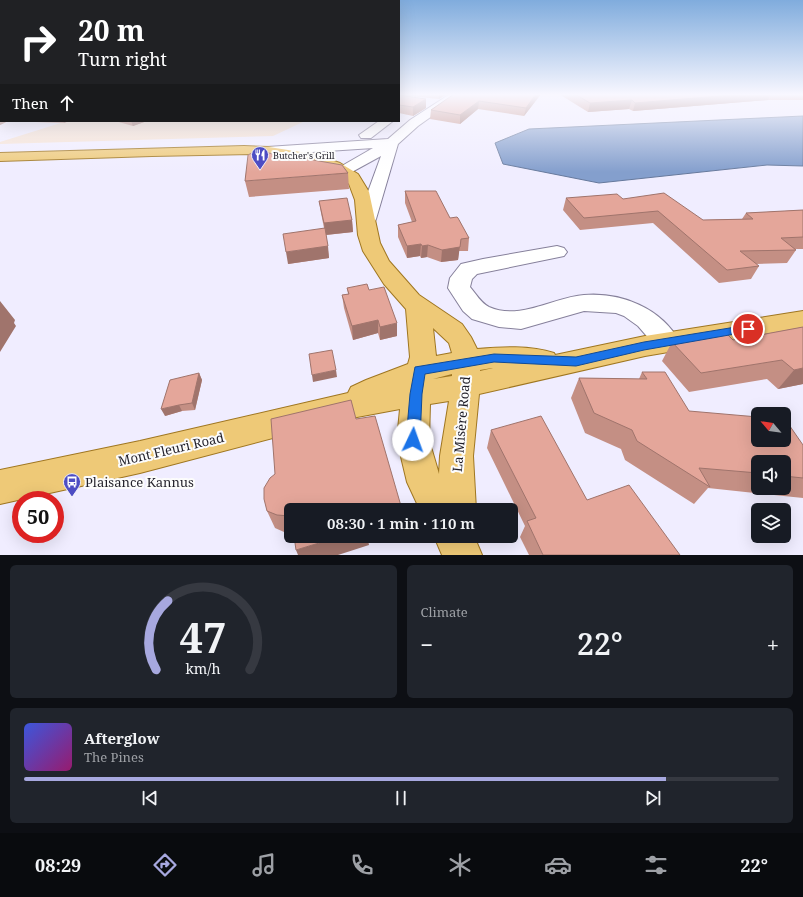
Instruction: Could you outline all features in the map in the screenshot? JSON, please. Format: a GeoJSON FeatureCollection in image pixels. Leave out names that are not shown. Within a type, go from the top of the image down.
{"type":"FeatureCollection","features":[{"type":"Feature","properties":{"kind":"main road"},"geometry":{"type":"LineString","coordinates":[[0,157],[165,151],[267,151],[310,158],[326,162],[345,170]]}},
{"type":"Feature","properties":{"kind":"main road","name":"La Misère Road"},"geometry":{"type":"LineString","coordinates":[[345,170],[354,179],[360,189],[367,219],[370,244],[380,262],[390,276],[418,307],[451,329],[460,339],[465,353],[465,374],[456,450],[457,503]]}},
{"type":"Feature","properties":{"kind":"main road"},"geometry":{"type":"LineString","coordinates":[[418,307],[423,357],[418,382],[413,440],[424,482],[435,503]]}},
{"type":"Feature","properties":{"kind":"main road","name":"Mont Fleuri Road"},"geometry":{"type":"LineString","coordinates":[[0,487],[140,457],[341,407],[418,382],[465,374],[576,361],[667,342],[803,320]]}},
{"type":"Feature","properties":{"kind":"street"},"geometry":{"type":"LineString","coordinates":[[400,120],[414,123]]}},
{"type":"Feature","properties":{"kind":"street"},"geometry":{"type":"LineString","coordinates":[[345,170],[392,143],[419,120]]}},
{"type":"Feature","properties":{"kind":"street"},"geometry":{"type":"LineString","coordinates":[[366,135],[386,122]]}},
{"type":"Feature","properties":{"kind":"street"},"geometry":{"type":"LineString","coordinates":[[267,151],[392,143]]}},
{"type":"Feature","properties":{"kind":"street"},"geometry":{"type":"LineString","coordinates":[[367,219],[392,143]]}},
{"type":"Feature","properties":{"kind":"street"},"geometry":{"type":"LineString","coordinates":[[558,252],[483,265],[469,269],[460,278],[459,288],[471,305],[481,313],[499,318],[521,320],[584,303],[618,306],[632,310],[646,320],[667,342]]}},
{"type":"Feature","properties":{"kind":"shaded area"},"geometry":{"type":"Polygon","coordinates":[[[64,122],[303,122],[273,136],[0,144],[0,142],[64,122]]]}},
{"type":"Feature","properties":{"kind":"water"},"geometry":{"type":"Polygon","coordinates":[[[721,120],[803,120],[803,166],[767,165],[599,183],[503,164],[495,143],[529,129],[721,120]]]}},
{"type":"Feature","properties":{"kind":"building"},"geometry":{"type":"Polygon","coordinates":[[[257,150],[289,158],[296,157],[342,165],[348,173],[245,181],[248,155],[257,150]]]}},
{"type":"Feature","properties":{"kind":"building"},"geometry":{"type":"Polygon","coordinates":[[[405,191],[436,191],[450,218],[458,218],[469,238],[461,239],[460,247],[442,250],[428,245],[422,246],[421,244],[407,246],[398,225],[416,221],[405,191]]]}},
{"type":"Feature","properties":{"kind":"building"},"geometry":{"type":"Polygon","coordinates":[[[664,193],[703,220],[753,219],[746,213],[803,210],[803,237],[781,238],[796,250],[740,251],[759,266],[727,270],[658,211],[584,218],[566,198],[617,194],[623,199],[664,193]]]}},
{"type":"Feature","properties":{"kind":"building"},"geometry":{"type":"Polygon","coordinates":[[[347,198],[352,220],[324,223],[319,201],[347,198]]]}},
{"type":"Feature","properties":{"kind":"building"},"geometry":{"type":"Polygon","coordinates":[[[325,228],[328,246],[286,252],[283,234],[325,228]]]}},
{"type":"Feature","properties":{"kind":"building"},"geometry":{"type":"Polygon","coordinates":[[[367,284],[369,290],[384,287],[397,323],[380,327],[378,320],[352,326],[342,295],[349,294],[347,288],[367,284]]]}},
{"type":"Feature","properties":{"kind":"building"},"geometry":{"type":"Polygon","coordinates":[[[803,327],[803,368],[794,370],[782,360],[701,373],[672,342],[725,332],[733,340],[803,327]]]}},
{"type":"Feature","properties":{"kind":"building"},"geometry":{"type":"Polygon","coordinates":[[[332,350],[336,370],[312,375],[309,354],[332,350]]]}},
{"type":"Feature","properties":{"kind":"building"},"geometry":{"type":"Polygon","coordinates":[[[642,372],[665,372],[689,411],[751,416],[751,447],[791,447],[791,428],[803,445],[803,478],[791,477],[791,455],[751,455],[751,472],[699,468],[710,487],[637,441],[632,430],[594,413],[579,378],[647,379],[642,372]]]}},
{"type":"Feature","properties":{"kind":"building"},"geometry":{"type":"Polygon","coordinates":[[[199,373],[192,403],[161,409],[170,380],[199,373]]]}},
{"type":"Feature","properties":{"kind":"building"},"geometry":{"type":"Polygon","coordinates":[[[351,400],[356,419],[375,416],[400,503],[284,503],[284,516],[277,515],[267,511],[264,499],[264,488],[270,478],[275,474],[271,419],[351,400]]]}},
{"type":"Feature","properties":{"kind":"building"},"geometry":{"type":"Polygon","coordinates":[[[541,416],[587,500],[629,485],[680,555],[543,555],[527,521],[536,518],[491,430],[541,416]]]}},
{"type":"Feature","properties":{"kind":"building"},"geometry":{"type":"Polygon","coordinates":[[[295,543],[319,543],[296,550],[295,543]]]}},
{"type":"Feature","properties":{"kind":"place","name":"Butcher's Grill"},"geometry":{"type":"Point","coordinates":[260,170]}},
{"type":"Feature","properties":{"kind":"place","name":"Plaisance Kannus"},"geometry":{"type":"Point","coordinates":[72,497]}},
{"type":"Feature","properties":{"kind":"route"},"geometry":{"type":"LineString","coordinates":[[413,440],[416,394],[420,371],[494,358],[576,361],[644,346],[748,329]]}}]}
